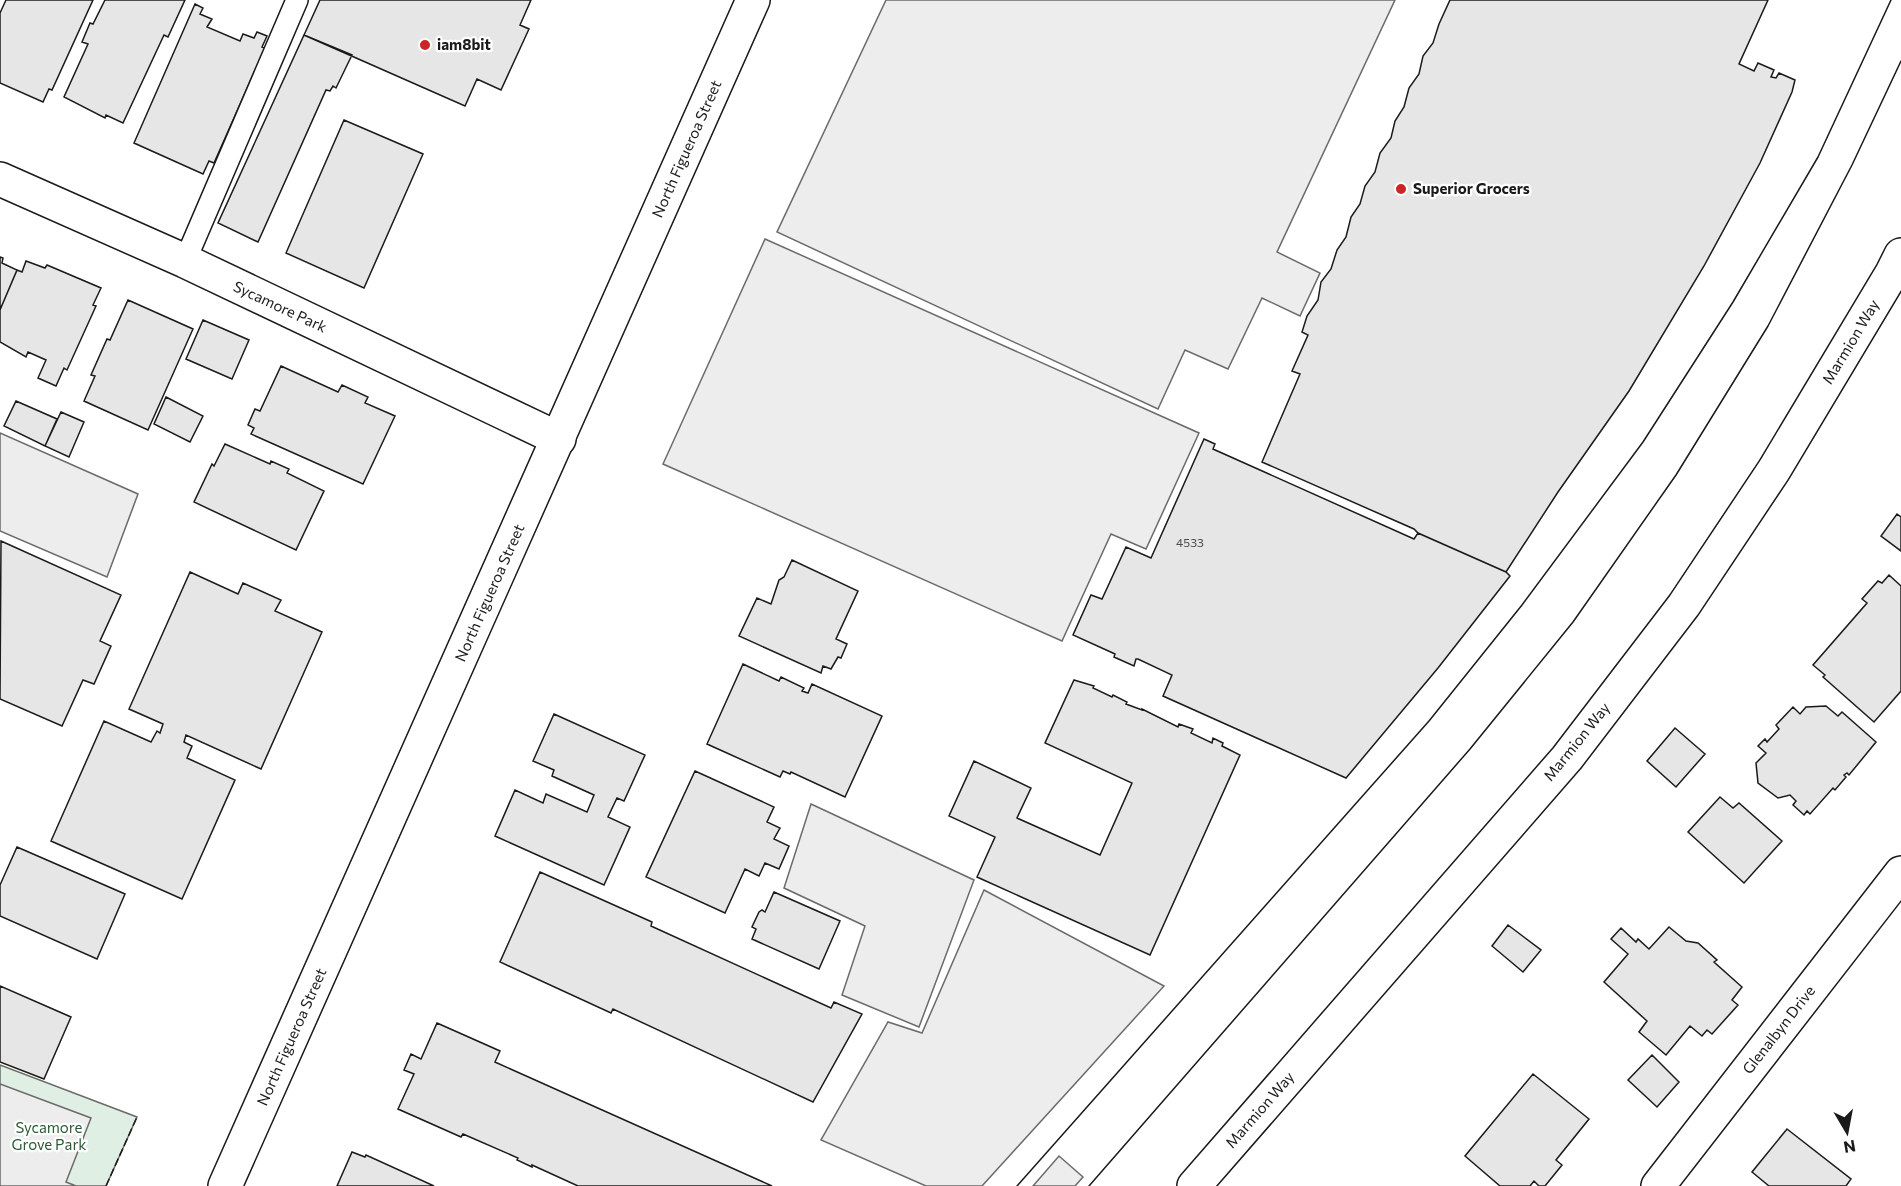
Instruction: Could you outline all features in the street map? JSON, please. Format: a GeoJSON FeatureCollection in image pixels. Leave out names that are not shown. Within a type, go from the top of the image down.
{"type":"FeatureCollection","features":[{"type":"Feature","properties":{"kind":"street","name":"North Figueroa Street"},"geometry":{"type":"LineString","coordinates":[[225,1186],[753,0]]}},
{"type":"Feature","properties":{"kind":"street","name":"Sycamore Park"},"geometry":{"type":"LineString","coordinates":[[0,179],[185,261],[559,439]]}},
{"type":"Feature","properties":{"kind":"street","name":"Marmion Way"},"geometry":{"type":"LineString","coordinates":[[1194,1186],[1567,758],[1684,605],[1774,470],[1901,255]]}},
{"type":"Feature","properties":{"kind":"street","name":"Glenalbyn Drive"},"geometry":{"type":"LineString","coordinates":[[1658,1186],[1901,873]]}},
{"type":"Feature","properties":{"kind":"lane"},"geometry":{"type":"LineString","coordinates":[[185,261],[297,0]]}},
{"type":"Feature","properties":{"kind":"green space","name":"Sycamore Grove Park"},"geometry":{"type":"Polygon","coordinates":[[[0,1065],[137,1117],[106,1186],[0,1186],[0,1065]]]}},
{"type":"Feature","properties":{"kind":"shaded area"},"geometry":{"type":"Polygon","coordinates":[[[886,0],[1395,0],[1277,252],[1320,273],[1300,316],[1262,298],[1228,369],[1185,350],[1158,409],[777,232],[886,0]]]}},
{"type":"Feature","properties":{"kind":"shaded area"},"geometry":{"type":"Polygon","coordinates":[[[765,239],[1199,433],[1146,549],[1111,534],[1062,641],[663,464],[765,239]]]}},
{"type":"Feature","properties":{"kind":"shaded area"},"geometry":{"type":"Polygon","coordinates":[[[0,433],[138,494],[107,577],[0,531],[0,433]]]}},
{"type":"Feature","properties":{"kind":"shaded area"},"geometry":{"type":"Polygon","coordinates":[[[811,804],[974,880],[919,1027],[842,995],[865,926],[784,888],[811,804]]]}},
{"type":"Feature","properties":{"kind":"shaded area"},"geometry":{"type":"Polygon","coordinates":[[[984,890],[1164,986],[982,1186],[926,1186],[821,1140],[888,1022],[922,1033],[984,890]]]}},
{"type":"Feature","properties":{"kind":"shaded area"},"geometry":{"type":"Polygon","coordinates":[[[0,1084],[91,1118],[66,1182],[76,1186],[0,1186],[0,1084]]]}},
{"type":"Feature","properties":{"kind":"shaded area"},"geometry":{"type":"Polygon","coordinates":[[[1059,1156],[1083,1177],[1075,1186],[1033,1186],[1059,1156]]]}},
{"type":"Feature","properties":{"kind":"building"},"geometry":{"type":"Polygon","coordinates":[[[6,0],[93,0],[52,90],[49,89],[43,102],[0,83],[0,13],[6,0]]]}},
{"type":"Feature","properties":{"kind":"building"},"geometry":{"type":"Polygon","coordinates":[[[105,0],[185,0],[168,37],[164,35],[123,123],[106,115],[105,118],[64,97],[88,44],[82,42],[90,23],[93,24],[105,0]]]}},
{"type":"Feature","properties":{"kind":"building","name":"iam8bit"},"geometry":{"type":"Polygon","coordinates":[[[320,0],[531,0],[520,25],[529,29],[501,90],[477,79],[465,106],[304,35],[320,0]]]}},
{"type":"Feature","properties":{"kind":"building"},"geometry":{"type":"Polygon","coordinates":[[[1450,0],[1768,0],[1739,64],[1754,71],[1758,63],[1774,70],[1771,77],[1776,78],[1779,73],[1795,80],[1792,92],[1760,163],[1704,266],[1629,391],[1558,492],[1506,572],[1262,462],[1300,374],[1292,371],[1308,335],[1302,332],[1307,316],[1318,300],[1321,282],[1331,269],[1337,250],[1346,237],[1351,217],[1360,204],[1365,186],[1375,172],[1380,153],[1391,138],[1395,121],[1404,107],[1409,88],[1419,74],[1423,56],[1433,43],[1450,0]]]}},
{"type":"Feature","properties":{"kind":"building"},"geometry":{"type":"Polygon","coordinates":[[[195,4],[203,8],[200,14],[212,19],[207,27],[240,41],[243,34],[254,38],[257,32],[267,36],[262,47],[265,48],[214,163],[209,161],[203,174],[134,143],[195,4]]]}},
{"type":"Feature","properties":{"kind":"building"},"geometry":{"type":"Polygon","coordinates":[[[304,35],[352,55],[336,88],[333,86],[330,91],[326,90],[258,242],[218,223],[304,35]]]}},
{"type":"Feature","properties":{"kind":"building"},"geometry":{"type":"Polygon","coordinates":[[[344,120],[423,154],[364,288],[286,253],[344,120]]]}},
{"type":"Feature","properties":{"kind":"building"},"geometry":{"type":"Polygon","coordinates":[[[0,257],[3,258],[2,263],[17,270],[0,310],[0,257]]]}},
{"type":"Feature","properties":{"kind":"building"},"geometry":{"type":"Polygon","coordinates":[[[26,261],[45,268],[47,265],[101,288],[93,305],[96,306],[67,370],[64,368],[56,386],[38,378],[46,360],[28,352],[26,357],[0,342],[0,310],[17,270],[22,272],[26,261]]]}},
{"type":"Feature","properties":{"kind":"building"},"geometry":{"type":"Polygon","coordinates":[[[128,300],[193,329],[148,430],[84,401],[95,376],[91,375],[128,300]]]}},
{"type":"Feature","properties":{"kind":"building"},"geometry":{"type":"Polygon","coordinates":[[[203,320],[249,340],[232,379],[186,359],[203,320]]]}},
{"type":"Feature","properties":{"kind":"building"},"geometry":{"type":"Polygon","coordinates":[[[281,366],[338,392],[342,385],[368,397],[365,403],[395,416],[363,484],[251,434],[254,428],[248,425],[255,409],[260,411],[281,366]]]}},
{"type":"Feature","properties":{"kind":"building"},"geometry":{"type":"Polygon","coordinates":[[[166,397],[203,416],[190,442],[154,424],[166,397]]]}},
{"type":"Feature","properties":{"kind":"building"},"geometry":{"type":"Polygon","coordinates":[[[16,401],[57,419],[45,446],[4,426],[16,401]]]}},
{"type":"Feature","properties":{"kind":"building"},"geometry":{"type":"Polygon","coordinates":[[[61,412],[84,422],[69,457],[45,446],[61,412]]]}},
{"type":"Feature","properties":{"kind":"building"},"geometry":{"type":"Polygon","coordinates":[[[1204,439],[1215,444],[1213,449],[1414,539],[1418,533],[1506,572],[1510,576],[1438,668],[1346,778],[1163,696],[1172,675],[1138,659],[1134,666],[1114,657],[1115,654],[1073,635],[1091,595],[1102,599],[1126,547],[1151,558],[1204,439]]]}},
{"type":"Feature","properties":{"kind":"building"},"geometry":{"type":"Polygon","coordinates":[[[225,444],[270,464],[271,461],[289,469],[287,473],[324,491],[296,550],[194,502],[212,464],[214,466],[225,444]]]}},
{"type":"Feature","properties":{"kind":"building"},"geometry":{"type":"Polygon","coordinates":[[[1897,514],[1901,517],[1901,551],[1881,536],[1897,514]]]}},
{"type":"Feature","properties":{"kind":"building"},"geometry":{"type":"Polygon","coordinates":[[[1,541],[121,595],[100,641],[111,646],[94,684],[83,680],[62,726],[0,699],[1,541]]]}},
{"type":"Feature","properties":{"kind":"building"},"geometry":{"type":"Polygon","coordinates":[[[792,560],[858,591],[836,639],[847,644],[841,658],[838,657],[831,669],[823,666],[821,673],[739,636],[757,598],[771,604],[779,580],[784,577],[792,560]]]}},
{"type":"Feature","properties":{"kind":"building"},"geometry":{"type":"Polygon","coordinates":[[[190,572],[238,594],[243,583],[281,600],[275,611],[322,632],[261,769],[186,735],[184,742],[192,746],[187,758],[235,780],[182,899],[51,841],[104,721],[151,742],[157,731],[160,733],[163,724],[129,709],[190,572]]]}},
{"type":"Feature","properties":{"kind":"building"},"geometry":{"type":"Polygon","coordinates":[[[1889,575],[1901,586],[1901,691],[1874,722],[1823,677],[1825,675],[1813,665],[1867,603],[1862,599],[1878,581],[1882,583],[1889,575]]]}},
{"type":"Feature","properties":{"kind":"building"},"geometry":{"type":"Polygon","coordinates":[[[743,664],[779,681],[781,677],[804,688],[802,691],[808,693],[812,684],[882,716],[845,797],[791,772],[790,774],[783,771],[780,777],[707,744],[743,664]]]}},
{"type":"Feature","properties":{"kind":"building"},"geometry":{"type":"Polygon","coordinates":[[[1074,680],[1094,686],[1093,688],[1112,697],[1113,695],[1127,702],[1126,704],[1142,709],[1178,727],[1179,724],[1193,729],[1191,733],[1212,743],[1213,738],[1223,743],[1222,746],[1240,755],[1150,955],[977,877],[995,837],[949,816],[974,761],[1031,788],[1017,818],[1100,855],[1132,783],[1045,743],[1074,680]]]}},
{"type":"Feature","properties":{"kind":"building"},"geometry":{"type":"Polygon","coordinates":[[[1826,706],[1838,716],[1842,712],[1876,742],[1849,775],[1847,773],[1844,775],[1846,777],[1835,790],[1833,788],[1810,814],[1807,811],[1804,815],[1793,805],[1796,801],[1790,795],[1778,798],[1758,783],[1756,763],[1766,753],[1758,746],[1765,739],[1767,742],[1779,729],[1776,725],[1793,707],[1800,714],[1806,707],[1826,706]]]}},
{"type":"Feature","properties":{"kind":"building"},"geometry":{"type":"Polygon","coordinates":[[[554,714],[645,755],[624,801],[617,798],[608,817],[630,827],[604,885],[495,836],[515,790],[543,803],[546,794],[587,812],[594,795],[552,776],[554,770],[533,761],[554,714]]]}},
{"type":"Feature","properties":{"kind":"building"},"geometry":{"type":"Polygon","coordinates":[[[1675,728],[1705,754],[1676,787],[1647,761],[1675,728]]]}},
{"type":"Feature","properties":{"kind":"building"},"geometry":{"type":"Polygon","coordinates":[[[695,771],[774,807],[767,822],[780,828],[774,839],[789,846],[779,869],[765,863],[759,876],[745,869],[725,913],[646,877],[695,771]]]}},
{"type":"Feature","properties":{"kind":"building"},"geometry":{"type":"Polygon","coordinates":[[[1720,797],[1733,808],[1739,803],[1782,841],[1744,883],[1688,832],[1720,797]]]}},
{"type":"Feature","properties":{"kind":"building"},"geometry":{"type":"Polygon","coordinates":[[[17,847],[125,894],[97,959],[0,916],[0,885],[17,847]]]}},
{"type":"Feature","properties":{"kind":"building"},"geometry":{"type":"Polygon","coordinates":[[[540,872],[652,922],[651,926],[831,1008],[834,1002],[862,1014],[813,1102],[613,1009],[611,1013],[500,962],[540,872]]]}},
{"type":"Feature","properties":{"kind":"building"},"geometry":{"type":"Polygon","coordinates":[[[774,892],[840,921],[819,969],[752,939],[756,929],[752,927],[759,912],[762,910],[765,912],[774,892]]]}},
{"type":"Feature","properties":{"kind":"building"},"geometry":{"type":"Polygon","coordinates":[[[1508,925],[1541,950],[1523,972],[1492,946],[1508,925]]]}},
{"type":"Feature","properties":{"kind":"building"},"geometry":{"type":"Polygon","coordinates":[[[1669,927],[1686,941],[1698,943],[1717,960],[1714,962],[1742,987],[1732,1000],[1738,1005],[1712,1034],[1707,1030],[1702,1036],[1690,1026],[1666,1055],[1639,1032],[1647,1021],[1604,982],[1628,954],[1611,939],[1621,928],[1636,942],[1638,939],[1649,949],[1669,927]]]}},
{"type":"Feature","properties":{"kind":"building"},"geometry":{"type":"Polygon","coordinates":[[[0,986],[71,1017],[44,1079],[0,1062],[0,986]]]}},
{"type":"Feature","properties":{"kind":"building"},"geometry":{"type":"Polygon","coordinates":[[[437,1023],[500,1051],[495,1062],[772,1186],[578,1186],[463,1134],[461,1137],[398,1109],[414,1074],[404,1070],[411,1054],[421,1059],[437,1023]]]}},
{"type":"Feature","properties":{"kind":"building"},"geometry":{"type":"Polygon","coordinates":[[[1652,1055],[1679,1082],[1657,1107],[1628,1080],[1652,1055]]]}},
{"type":"Feature","properties":{"kind":"building"},"geometry":{"type":"Polygon","coordinates":[[[1533,1074],[1589,1119],[1556,1160],[1562,1165],[1545,1186],[1539,1186],[1534,1181],[1530,1186],[1500,1186],[1465,1156],[1533,1074]]]}},
{"type":"Feature","properties":{"kind":"building"},"geometry":{"type":"Polygon","coordinates":[[[1787,1129],[1851,1179],[1846,1186],[1769,1186],[1752,1172],[1787,1129]]]}},
{"type":"Feature","properties":{"kind":"building"},"geometry":{"type":"Polygon","coordinates":[[[352,1152],[365,1157],[366,1155],[434,1186],[337,1186],[352,1152]]]}},
{"type":"Feature","properties":{"kind":"tram line"},"geometry":{"type":"LineString","coordinates":[[1017,1186],[1429,721],[1522,605],[1643,442],[1733,302],[1818,157],[1891,0]]}},
{"type":"Feature","properties":{"kind":"tram line"},"geometry":{"type":"LineString","coordinates":[[1089,1186],[1470,749],[1573,622],[1676,475],[1768,326],[1852,165],[1901,61]]}},
{"type":"Feature","properties":{"kind":"fence"},"geometry":{"type":"LineString","coordinates":[[106,1186],[137,1117]]}},
{"type":"Feature","properties":{"kind":"place","name":"iam8bit"},"geometry":{"type":"Point","coordinates":[425,45]}},
{"type":"Feature","properties":{"kind":"place","name":"Superior Grocers"},"geometry":{"type":"Point","coordinates":[1401,189]}}]}
